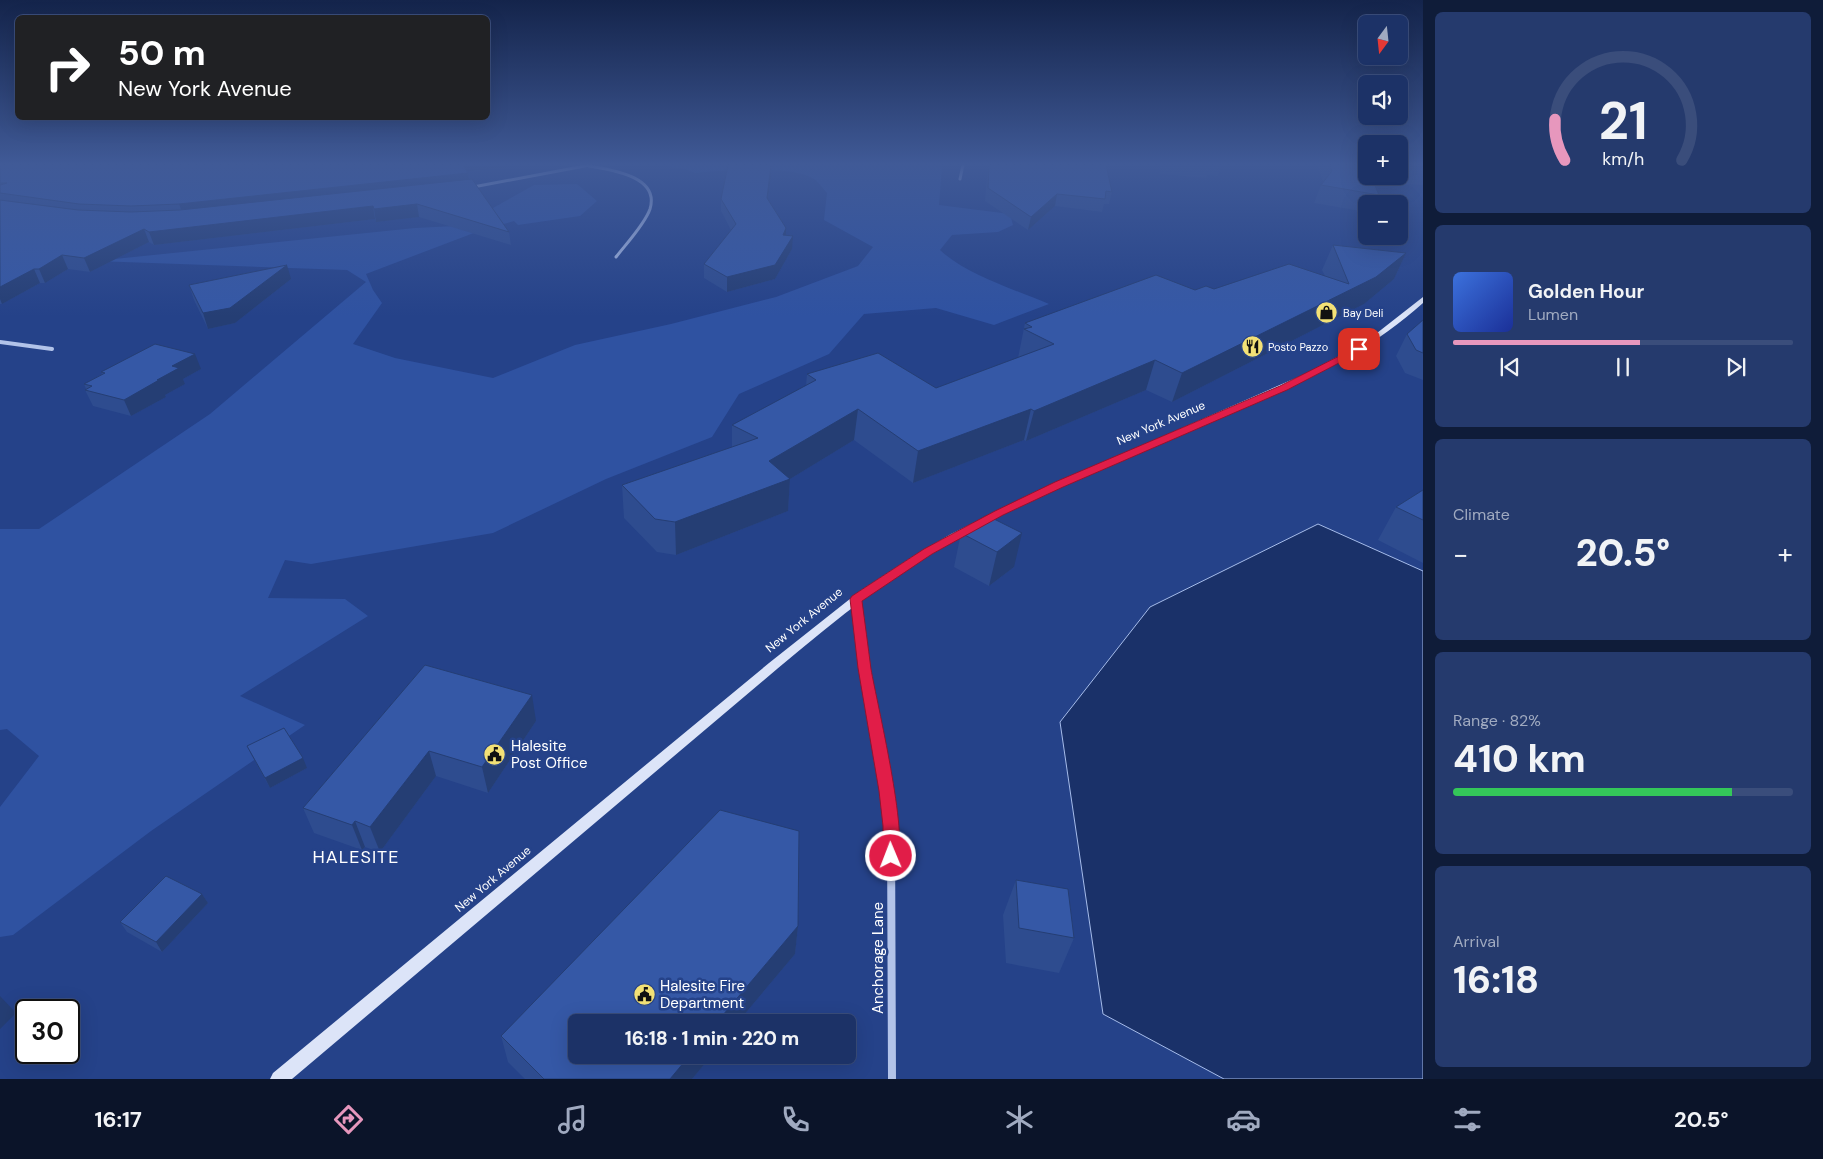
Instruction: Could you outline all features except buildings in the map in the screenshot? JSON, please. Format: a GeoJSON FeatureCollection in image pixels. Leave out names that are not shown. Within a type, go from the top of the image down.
{"type":"FeatureCollection","features":[{"type":"Feature","properties":{"kind":"street"},"geometry":{"type":"LineString","coordinates":[[616,257],[645,215]]}},
{"type":"Feature","properties":{"kind":"street","name":"New York Avenue"},"geometry":{"type":"LineString","coordinates":[[279,1079],[730,701],[856,599],[928,551],[999,513],[1059,484],[1284,388],[1334,363],[1379,336],[1423,299]]}},
{"type":"Feature","properties":{"kind":"street"},"geometry":{"type":"LineString","coordinates":[[0,342],[52,349]]}},
{"type":"Feature","properties":{"kind":"street","name":"Anchorage Lane"},"geometry":{"type":"LineString","coordinates":[[856,599],[865,668],[891,826],[892,1079]]}},
{"type":"Feature","properties":{"kind":"shaded area"},"geometry":{"type":"Polygon","coordinates":[[[495,215],[581,215],[518,225],[514,221],[479,231],[366,274],[373,290],[382,303],[353,344],[395,358],[493,378],[575,345],[671,324],[776,297],[858,266],[873,247],[824,220],[825,215],[1010,215],[1013,225],[998,232],[952,235],[940,250],[963,267],[977,274],[1049,304],[994,325],[936,308],[864,314],[829,354],[739,394],[712,437],[606,479],[493,533],[311,564],[285,560],[268,598],[345,599],[368,616],[240,696],[305,725],[151,831],[13,935],[0,937],[0,807],[39,756],[7,729],[0,730],[0,529],[39,529],[210,414],[366,282],[347,270],[95,261],[415,228],[475,225],[496,221],[495,215]]]}},
{"type":"Feature","properties":{"kind":"shaded area"},"geometry":{"type":"Polygon","coordinates":[[[1318,524],[1423,571],[1423,1079],[1224,1079],[1103,1014],[1060,722],[1150,607],[1318,524]]]}},
{"type":"Feature","properties":{"kind":"place","name":"Bay Deli"},"geometry":{"type":"Point","coordinates":[1327,313]}},
{"type":"Feature","properties":{"kind":"place","name":"Posto Pazzo"},"geometry":{"type":"Point","coordinates":[1252,347]}},
{"type":"Feature","properties":{"kind":"place","name":"Halesite Post Office"},"geometry":{"type":"Point","coordinates":[495,755]}},
{"type":"Feature","properties":{"kind":"place","name":"Halesite Fire Department"},"geometry":{"type":"Point","coordinates":[644,995]}},
{"type":"Feature","properties":{"kind":"district","name":"HALESITE"},"geometry":{"type":"Point","coordinates":[356,857]}},
{"type":"Feature","properties":{"kind":"route"},"geometry":{"type":"LineString","coordinates":[[891,856],[891,826],[865,668],[856,599],[928,551],[999,513],[1059,484],[1284,388],[1359,349]]}}]}
